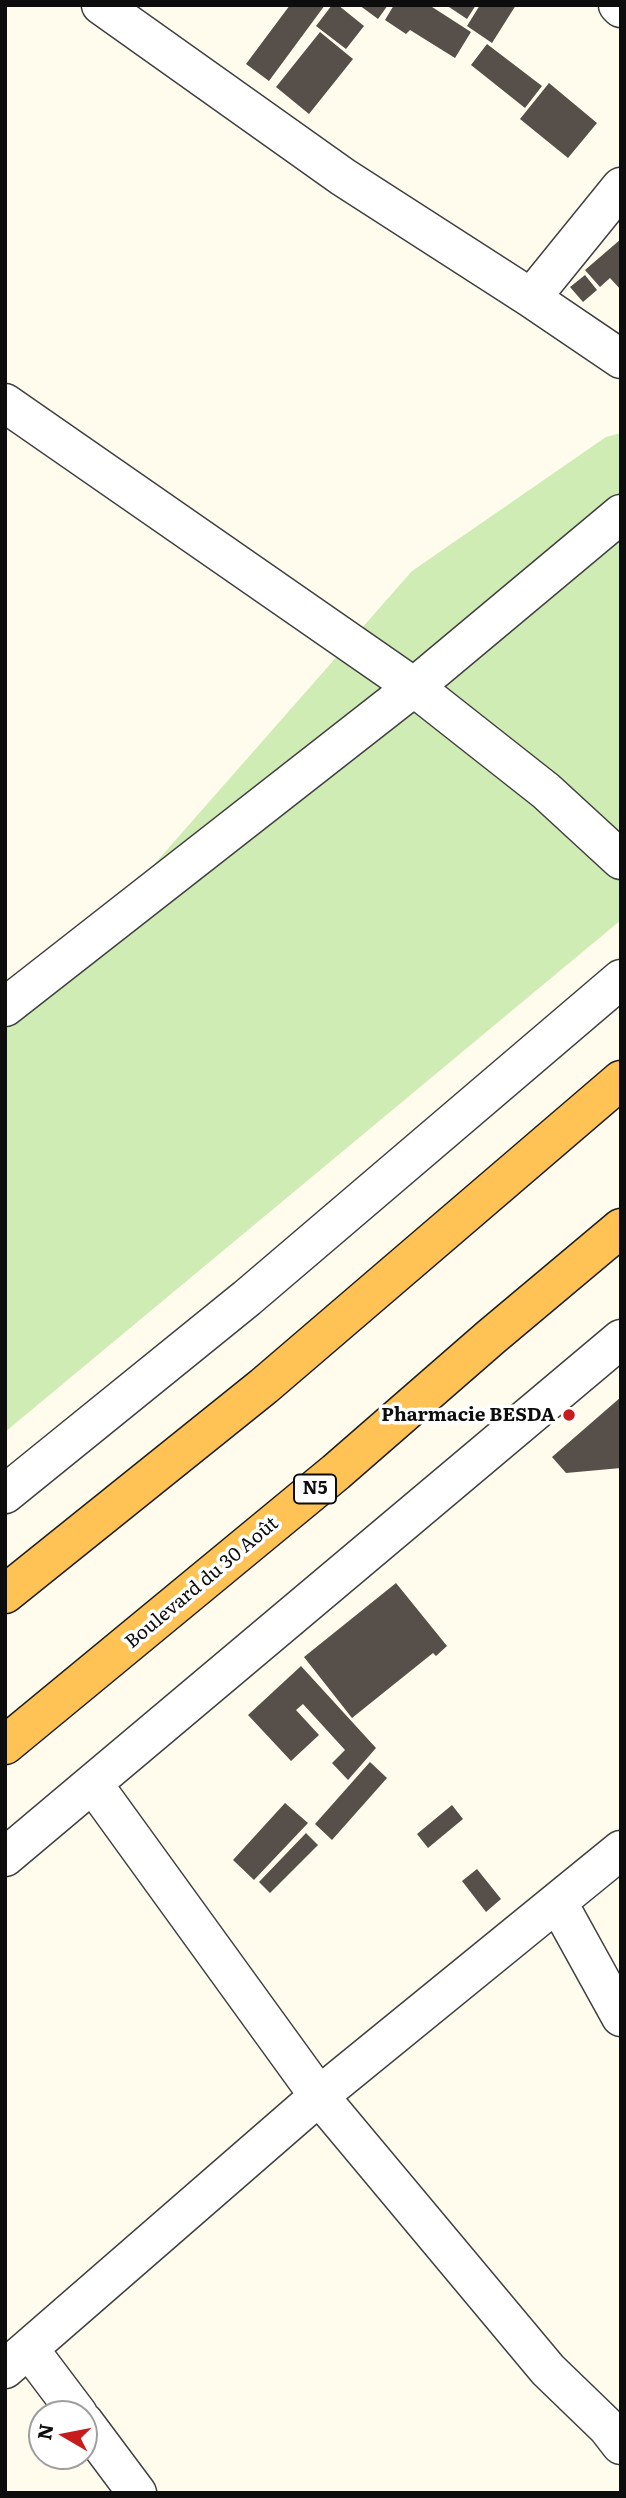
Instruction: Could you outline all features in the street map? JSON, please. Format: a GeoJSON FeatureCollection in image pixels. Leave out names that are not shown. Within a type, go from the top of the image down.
{"type":"FeatureCollection","features":[{"type":"Feature","properties":{"kind":"highway"},"geometry":{"type":"LineString","coordinates":[[5,1594],[264,1386],[621,1080]]}},
{"type":"Feature","properties":{"kind":"highway","name":"Boulevard du 30 Août"},"geometry":{"type":"LineString","coordinates":[[5,1745],[336,1472],[621,1228]]}},
{"type":"Feature","properties":{"kind":"street"},"geometry":{"type":"LineString","coordinates":[[103,6],[343,177],[621,359]]}},
{"type":"Feature","properties":{"kind":"street"},"geometry":{"type":"LineString","coordinates":[[531,298],[621,187]]}},
{"type":"Feature","properties":{"kind":"street"},"geometry":{"type":"LineString","coordinates":[[5,403],[414,687],[546,791],[621,860]]}},
{"type":"Feature","properties":{"kind":"street"},"geometry":{"type":"LineString","coordinates":[[7,1003],[414,687],[621,514]]}},
{"type":"Feature","properties":{"kind":"street"},"geometry":{"type":"LineString","coordinates":[[5,1494],[247,1298],[621,979]]}},
{"type":"Feature","properties":{"kind":"street"},"geometry":{"type":"LineString","coordinates":[[5,1857],[621,1339]]}},
{"type":"Feature","properties":{"kind":"street"},"geometry":{"type":"LineString","coordinates":[[93,1784],[318,2096],[548,2370],[607,2427],[621,2445]]}},
{"type":"Feature","properties":{"kind":"street"},"geometry":{"type":"LineString","coordinates":[[62,2400],[17,2360],[318,2096],[621,1850]]}},
{"type":"Feature","properties":{"kind":"street"},"geometry":{"type":"LineString","coordinates":[[558,1903],[621,2017]]}},
{"type":"Feature","properties":{"kind":"street"},"geometry":{"type":"LineString","coordinates":[[98,2441],[137,2493]]}},
{"type":"Feature","properties":{"kind":"green space"},"geometry":{"type":"Polygon","coordinates":[[[621,433],[621,920],[5,1432],[5,1025],[35,1000],[412,571],[606,437],[621,433]]]}},
{"type":"Feature","properties":{"kind":"building"},"geometry":{"type":"Polygon","coordinates":[[[290,5],[325,5],[269,81],[246,64],[290,5]]]}},
{"type":"Feature","properties":{"kind":"building"},"geometry":{"type":"Polygon","coordinates":[[[332,5],[338,5],[364,26],[346,49],[316,26],[332,5]]]}},
{"type":"Feature","properties":{"kind":"building"},"geometry":{"type":"Polygon","coordinates":[[[359,5],[388,5],[378,19],[359,5]]]}},
{"type":"Feature","properties":{"kind":"building"},"geometry":{"type":"Polygon","coordinates":[[[394,5],[429,5],[471,32],[455,58],[410,30],[406,34],[385,20],[394,5]]]}},
{"type":"Feature","properties":{"kind":"building"},"geometry":{"type":"Polygon","coordinates":[[[446,5],[476,5],[467,19],[446,5]]]}},
{"type":"Feature","properties":{"kind":"building"},"geometry":{"type":"Polygon","coordinates":[[[480,5],[516,5],[492,43],[467,26],[480,5]]]}},
{"type":"Feature","properties":{"kind":"building"},"geometry":{"type":"Polygon","coordinates":[[[320,32],[353,59],[309,114],[276,87],[320,32]]]}},
{"type":"Feature","properties":{"kind":"building"},"geometry":{"type":"Polygon","coordinates":[[[487,44],[542,86],[525,108],[471,65],[487,44]]]}},
{"type":"Feature","properties":{"kind":"building"},"geometry":{"type":"Polygon","coordinates":[[[549,83],[597,123],[568,158],[520,119],[549,83]]]}},
{"type":"Feature","properties":{"kind":"building"},"geometry":{"type":"Polygon","coordinates":[[[621,239],[621,290],[610,278],[600,287],[585,270],[621,239]]]}},
{"type":"Feature","properties":{"kind":"building"},"geometry":{"type":"Polygon","coordinates":[[[585,275],[597,290],[583,302],[570,287],[585,275]]]}},
{"type":"Feature","properties":{"kind":"building"},"geometry":{"type":"Polygon","coordinates":[[[621,1397],[621,1468],[566,1473],[552,1457],[621,1397]]]}},
{"type":"Feature","properties":{"kind":"building"},"geometry":{"type":"Polygon","coordinates":[[[396,1583],[447,1646],[436,1656],[433,1653],[352,1718],[304,1657],[396,1583]]]}},
{"type":"Feature","properties":{"kind":"building"},"geometry":{"type":"Polygon","coordinates":[[[301,1666],[376,1748],[348,1780],[332,1763],[345,1750],[303,1704],[296,1710],[319,1735],[291,1761],[248,1715],[301,1666]]]}},
{"type":"Feature","properties":{"kind":"building"},"geometry":{"type":"Polygon","coordinates":[[[370,1762],[387,1778],[332,1840],[315,1824],[370,1762]]]}},
{"type":"Feature","properties":{"kind":"building"},"geometry":{"type":"Polygon","coordinates":[[[285,1803],[308,1823],[254,1880],[233,1860],[285,1803]]]}},
{"type":"Feature","properties":{"kind":"building"},"geometry":{"type":"Polygon","coordinates":[[[452,1805],[463,1819],[428,1848],[417,1834],[452,1805]]]}},
{"type":"Feature","properties":{"kind":"building"},"geometry":{"type":"Polygon","coordinates":[[[306,1833],[318,1845],[270,1893],[259,1882],[306,1833]]]}},
{"type":"Feature","properties":{"kind":"building"},"geometry":{"type":"Polygon","coordinates":[[[477,1869],[501,1899],[486,1912],[462,1881],[477,1869]]]}},
{"type":"Feature","properties":{"kind":"place","name":"Pharmacie BESDA"},"geometry":{"type":"Point","coordinates":[569,1415]}}]}
